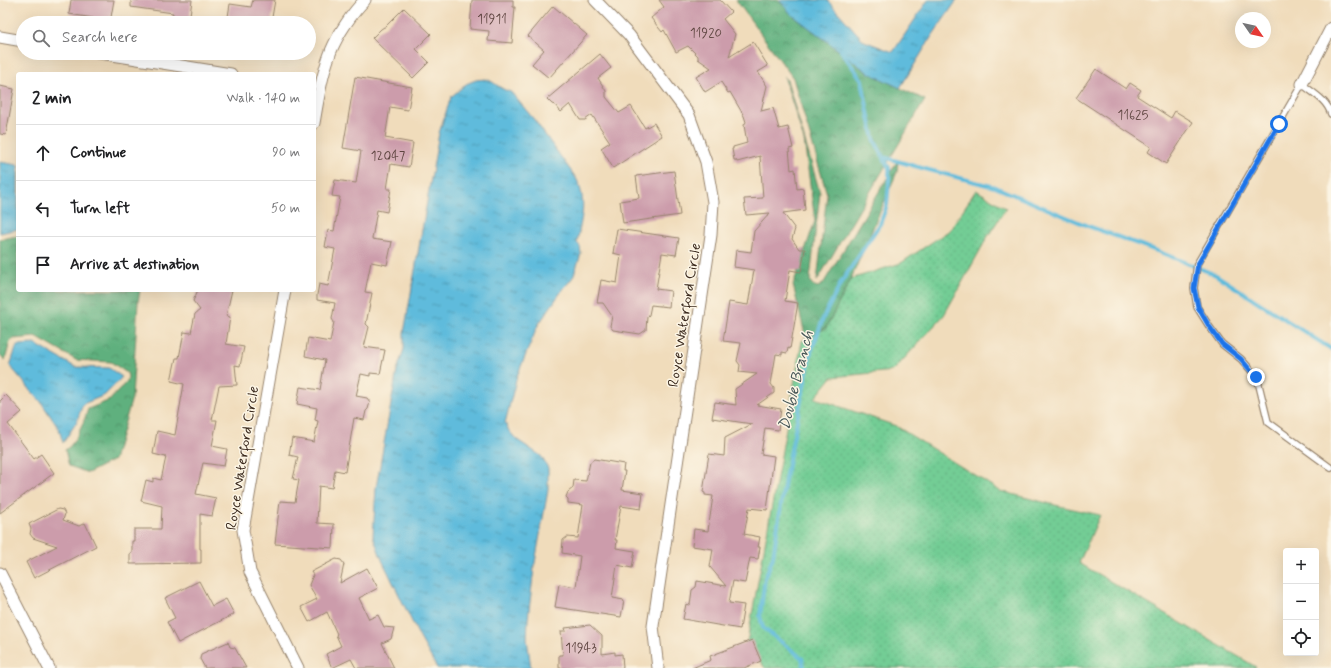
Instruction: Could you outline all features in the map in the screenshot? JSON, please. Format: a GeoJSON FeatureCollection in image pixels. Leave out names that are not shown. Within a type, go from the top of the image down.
{"type":"FeatureCollection","features":[{"type":"Feature","properties":{"kind":"street"},"geometry":{"type":"LineString","coordinates":[[316,100],[317,88],[331,50],[353,12],[365,0]]}},
{"type":"Feature","properties":{"kind":"street","name":"Royce Waterford Circle"},"geometry":{"type":"LineString","coordinates":[[595,0],[629,35],[689,115],[706,162],[713,202],[711,235],[675,468],[653,626],[658,668]]}},
{"type":"Feature","properties":{"kind":"street"},"geometry":{"type":"LineString","coordinates":[[1302,84],[1331,28]]}},
{"type":"Feature","properties":{"kind":"street"},"geometry":{"type":"LineString","coordinates":[[0,37],[16,40]]}},
{"type":"Feature","properties":{"kind":"street"},"geometry":{"type":"LineString","coordinates":[[144,60],[219,72]]}},
{"type":"Feature","properties":{"kind":"street","name":"Royce Waterford Circle"},"geometry":{"type":"LineString","coordinates":[[285,292],[243,530],[250,572],[298,668]]}},
{"type":"Feature","properties":{"kind":"street"},"geometry":{"type":"LineString","coordinates":[[0,573],[49,668]]}},
{"type":"Feature","properties":{"kind":"lane"},"geometry":{"type":"LineString","coordinates":[[1331,114],[1324,101],[1302,84],[1198,264],[1194,288],[1198,307],[1209,326],[1222,344],[1241,359],[1256,377],[1268,422],[1331,468]]}},
{"type":"Feature","properties":{"kind":"green space"},"geometry":{"type":"Polygon","coordinates":[[[736,0],[779,0],[791,14],[867,72],[925,100],[817,281],[827,194],[793,78],[736,0]]]}},
{"type":"Feature","properties":{"kind":"green space"},"geometry":{"type":"Polygon","coordinates":[[[784,76],[787,80],[820,193],[810,279],[814,285],[818,287],[823,284],[898,160],[897,172],[851,279],[826,328],[806,339],[793,285],[815,221],[804,140],[784,76]]]}},
{"type":"Feature","properties":{"kind":"green space"},"geometry":{"type":"Polygon","coordinates":[[[976,190],[1006,208],[988,236],[944,315],[893,371],[832,377],[815,398],[896,426],[1000,491],[1100,515],[1079,563],[1256,667],[1255,668],[765,668],[747,642],[802,341],[826,328],[851,279],[901,263],[950,230],[976,190]]]}},
{"type":"Feature","properties":{"kind":"green space"},"geometry":{"type":"Polygon","coordinates":[[[16,236],[16,292],[140,292],[132,398],[114,460],[88,473],[69,466],[65,450],[76,438],[88,409],[110,400],[127,381],[127,373],[111,362],[76,360],[36,337],[13,339],[10,342],[5,360],[0,355],[0,239],[16,236]]]}},
{"type":"Feature","properties":{"kind":"water"},"geometry":{"type":"Polygon","coordinates":[[[779,0],[827,0],[864,41],[893,52],[928,0],[957,0],[932,36],[900,88],[867,72],[791,14],[779,0]]]}},
{"type":"Feature","properties":{"kind":"water"},"geometry":{"type":"Polygon","coordinates":[[[486,79],[504,90],[511,92],[536,122],[576,178],[580,187],[583,203],[582,218],[577,243],[580,246],[581,254],[573,277],[538,325],[517,376],[505,423],[509,431],[516,439],[541,456],[548,468],[548,490],[534,568],[528,619],[527,639],[531,668],[437,668],[419,636],[382,560],[373,536],[376,488],[397,370],[404,349],[404,333],[439,133],[451,97],[466,84],[476,80],[486,79]]]}},
{"type":"Feature","properties":{"kind":"water"},"geometry":{"type":"Polygon","coordinates":[[[0,162],[16,165],[16,229],[0,233],[0,162]]]}},
{"type":"Feature","properties":{"kind":"water"},"geometry":{"type":"Polygon","coordinates":[[[35,344],[75,367],[109,368],[122,377],[105,395],[83,404],[76,423],[63,443],[59,429],[41,402],[10,366],[17,345],[35,344]]]}},
{"type":"Feature","properties":{"kind":"building"},"geometry":{"type":"Polygon","coordinates":[[[71,0],[114,0],[111,16],[81,16],[69,14],[71,0]]]}},
{"type":"Feature","properties":{"kind":"building"},"geometry":{"type":"Polygon","coordinates":[[[131,0],[192,0],[190,16],[172,16],[173,13],[131,7],[131,0]]]}},
{"type":"Feature","properties":{"kind":"building"},"geometry":{"type":"Polygon","coordinates":[[[253,0],[275,0],[272,16],[228,16],[230,4],[251,7],[253,0]]]}},
{"type":"Feature","properties":{"kind":"building"},"geometry":{"type":"Polygon","coordinates":[[[472,0],[513,0],[513,7],[515,7],[512,43],[488,41],[489,31],[470,29],[472,0]]]}},
{"type":"Feature","properties":{"kind":"building"},"geometry":{"type":"Polygon","coordinates":[[[659,0],[720,0],[731,12],[723,19],[735,34],[729,57],[753,42],[768,66],[758,72],[767,86],[761,111],[773,108],[779,129],[788,127],[793,148],[789,149],[791,170],[795,169],[797,189],[803,188],[805,210],[783,213],[795,229],[792,239],[799,249],[805,249],[801,272],[790,270],[785,301],[798,303],[790,349],[788,348],[787,353],[782,352],[782,355],[776,354],[771,384],[774,388],[774,393],[757,405],[781,409],[778,430],[765,428],[761,454],[774,456],[767,510],[749,508],[744,534],[760,537],[758,559],[750,558],[745,583],[733,581],[729,603],[744,605],[740,629],[683,619],[686,604],[690,605],[692,590],[696,587],[697,581],[726,586],[710,567],[713,549],[692,546],[694,529],[708,531],[713,496],[705,495],[703,492],[709,454],[724,456],[725,438],[752,424],[712,418],[715,402],[736,405],[735,389],[757,374],[739,372],[740,365],[737,361],[741,343],[723,341],[729,302],[748,305],[754,270],[734,267],[736,250],[751,252],[754,231],[770,213],[746,215],[744,199],[763,198],[760,156],[737,162],[734,160],[733,147],[747,143],[744,125],[746,122],[744,116],[730,92],[728,93],[721,82],[705,92],[696,77],[711,68],[698,59],[698,56],[688,46],[676,52],[664,30],[662,32],[651,18],[664,7],[659,0]]]}},
{"type":"Feature","properties":{"kind":"building"},"geometry":{"type":"Polygon","coordinates":[[[553,6],[587,35],[549,78],[532,64],[544,50],[528,36],[553,6]]]}},
{"type":"Feature","properties":{"kind":"building"},"geometry":{"type":"Polygon","coordinates":[[[404,8],[431,34],[416,49],[429,62],[413,78],[372,38],[404,8]]]}},
{"type":"Feature","properties":{"kind":"building"},"geometry":{"type":"Polygon","coordinates":[[[600,54],[611,68],[598,78],[606,91],[606,97],[619,113],[631,106],[645,128],[654,123],[662,136],[613,168],[601,148],[610,142],[592,115],[585,120],[580,120],[570,104],[561,112],[547,99],[600,54]]]}},
{"type":"Feature","properties":{"kind":"building"},"geometry":{"type":"Polygon","coordinates":[[[1096,69],[1126,89],[1130,83],[1141,90],[1137,96],[1171,118],[1175,111],[1193,122],[1166,164],[1148,152],[1151,147],[1076,98],[1096,69]]]}},
{"type":"Feature","properties":{"kind":"building"},"geometry":{"type":"Polygon","coordinates":[[[355,77],[412,87],[408,110],[390,107],[385,138],[413,143],[409,167],[391,164],[387,189],[391,189],[387,212],[377,210],[372,239],[392,242],[387,265],[371,262],[365,292],[372,293],[366,324],[369,327],[364,347],[385,350],[380,374],[370,373],[370,376],[361,374],[356,396],[367,398],[370,402],[364,420],[354,418],[345,472],[335,470],[332,488],[319,486],[317,523],[334,524],[333,548],[275,544],[280,501],[295,502],[299,480],[293,479],[298,457],[289,455],[292,438],[314,442],[318,421],[315,420],[317,408],[297,404],[300,387],[320,390],[325,360],[305,356],[308,338],[330,342],[334,322],[332,319],[335,303],[317,300],[317,295],[319,284],[328,286],[335,249],[325,247],[328,230],[334,231],[340,197],[332,196],[335,180],[356,183],[361,151],[343,148],[355,77]]]}},
{"type":"Feature","properties":{"kind":"building"},"geometry":{"type":"Polygon","coordinates":[[[0,86],[14,89],[6,135],[0,134],[0,86]]]}},
{"type":"Feature","properties":{"kind":"building"},"geometry":{"type":"Polygon","coordinates":[[[674,171],[680,215],[623,223],[620,201],[639,198],[636,176],[674,171]]]}},
{"type":"Feature","properties":{"kind":"building"},"geometry":{"type":"Polygon","coordinates":[[[617,229],[679,238],[676,255],[662,253],[656,289],[671,291],[669,307],[651,305],[649,315],[647,317],[646,330],[640,334],[613,330],[610,326],[612,316],[603,303],[597,303],[601,280],[617,283],[621,255],[613,253],[617,229]]]}},
{"type":"Feature","properties":{"kind":"building"},"geometry":{"type":"Polygon","coordinates":[[[197,292],[232,292],[226,316],[230,317],[226,344],[244,347],[240,366],[235,365],[237,385],[219,386],[212,420],[217,420],[212,446],[227,449],[224,466],[203,463],[196,494],[216,498],[212,516],[200,514],[201,563],[130,564],[132,541],[134,541],[134,529],[161,529],[162,506],[141,501],[146,480],[153,482],[153,478],[161,480],[166,457],[153,454],[157,431],[175,435],[184,384],[171,381],[176,358],[179,358],[184,332],[191,333],[195,314],[200,310],[193,301],[197,292]]]}},
{"type":"Feature","properties":{"kind":"building"},"geometry":{"type":"Polygon","coordinates":[[[6,395],[22,412],[8,424],[34,459],[41,454],[54,473],[0,513],[0,401],[6,395]]]}},
{"type":"Feature","properties":{"kind":"building"},"geometry":{"type":"Polygon","coordinates":[[[594,459],[624,464],[623,471],[625,471],[622,490],[643,493],[641,509],[621,506],[615,540],[617,540],[616,548],[635,551],[632,568],[617,565],[612,598],[624,600],[621,617],[555,607],[559,584],[576,587],[580,556],[562,553],[563,540],[567,537],[578,538],[583,505],[568,503],[568,499],[566,497],[568,492],[573,488],[574,480],[586,481],[590,462],[594,459]]]}},
{"type":"Feature","properties":{"kind":"building"},"geometry":{"type":"Polygon","coordinates":[[[58,509],[63,510],[65,514],[63,520],[79,526],[85,523],[96,546],[34,578],[26,562],[57,546],[33,538],[30,534],[31,529],[29,524],[58,509]]]}},
{"type":"Feature","properties":{"kind":"building"},"geometry":{"type":"Polygon","coordinates":[[[336,559],[341,560],[344,564],[340,583],[367,568],[378,588],[359,598],[369,619],[378,615],[384,627],[394,628],[391,639],[382,643],[394,668],[356,668],[351,659],[332,668],[326,654],[341,646],[327,612],[309,622],[301,607],[317,599],[309,585],[313,575],[311,572],[336,559]]]}},
{"type":"Feature","properties":{"kind":"building"},"geometry":{"type":"Polygon","coordinates":[[[199,581],[212,606],[226,599],[234,614],[178,643],[167,622],[175,618],[165,598],[199,581]]]}},
{"type":"Feature","properties":{"kind":"building"},"geometry":{"type":"Polygon","coordinates":[[[590,625],[602,636],[602,654],[615,652],[615,655],[622,654],[623,668],[559,668],[559,655],[563,655],[561,631],[566,631],[565,628],[590,625]]]}},
{"type":"Feature","properties":{"kind":"building"},"geometry":{"type":"Polygon","coordinates":[[[752,640],[761,661],[744,668],[692,668],[711,660],[710,656],[752,640]]]}},
{"type":"Feature","properties":{"kind":"building"},"geometry":{"type":"Polygon","coordinates":[[[228,642],[230,647],[235,648],[246,668],[205,668],[200,659],[201,654],[228,642]]]}},
{"type":"Feature","properties":{"kind":"waterway","name":"Double Branch"},"geometry":{"type":"LineString","coordinates":[[804,668],[802,658],[763,628],[760,616],[765,578],[773,557],[785,479],[811,352],[824,316],[842,281],[880,224],[887,205],[889,181],[889,168],[874,139],[862,80],[841,51]]}},
{"type":"Feature","properties":{"kind":"waterway"},"geometry":{"type":"LineString","coordinates":[[883,157],[995,187],[1088,226],[1157,251],[1216,275],[1331,349]]}},
{"type":"Feature","properties":{"kind":"route"},"geometry":{"type":"LineString","coordinates":[[1256,377],[1241,359],[1222,344],[1209,326],[1198,307],[1194,288],[1198,264],[1212,237],[1279,124]]}}]}
